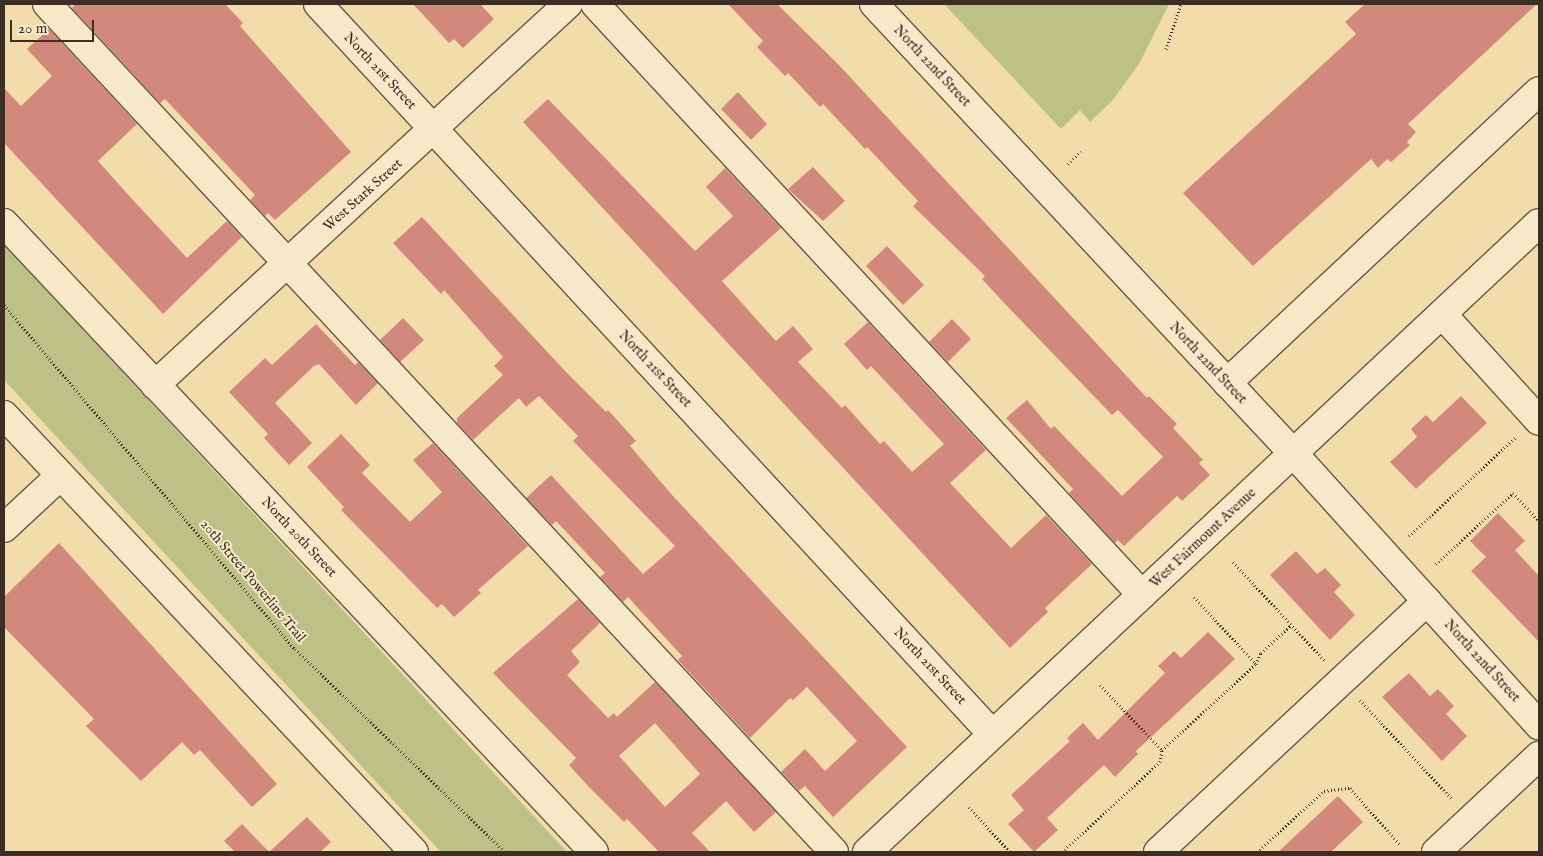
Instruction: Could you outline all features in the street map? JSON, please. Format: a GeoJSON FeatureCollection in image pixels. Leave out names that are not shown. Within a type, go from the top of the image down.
{"type":"FeatureCollection","features":[{"type":"Feature","properties":{"kind":"street"},"geometry":{"type":"LineString","coordinates":[[47,4],[834,852]]}},
{"type":"Feature","properties":{"kind":"street","name":"North 21st Street"},"geometry":{"type":"LineString","coordinates":[[318,4],[992,734]]}},
{"type":"Feature","properties":{"kind":"street","name":"West Stark Street"},"geometry":{"type":"LineString","coordinates":[[155,384],[435,130],[568,4]]}},
{"type":"Feature","properties":{"kind":"street"},"geometry":{"type":"LineString","coordinates":[[595,4],[1142,595]]}},
{"type":"Feature","properties":{"kind":"street","name":"North 22nd Street"},"geometry":{"type":"LineString","coordinates":[[874,4],[1293,453],[1539,725]]}},
{"type":"Feature","properties":{"kind":"street"},"geometry":{"type":"LineString","coordinates":[[1227,383],[1539,91]]}},
{"type":"Feature","properties":{"kind":"street","name":"North 20th Street"},"geometry":{"type":"LineString","coordinates":[[4,223],[594,852]]}},
{"type":"Feature","properties":{"kind":"street","name":"West Fairmount Avenue"},"geometry":{"type":"LineString","coordinates":[[867,852],[1539,223]]}},
{"type":"Feature","properties":{"kind":"street"},"geometry":{"type":"LineString","coordinates":[[1442,314],[1538,419]]}},
{"type":"Feature","properties":{"kind":"street"},"geometry":{"type":"LineString","coordinates":[[4,415],[414,852]]}},
{"type":"Feature","properties":{"kind":"street"},"geometry":{"type":"LineString","coordinates":[[4,528],[60,476]]}},
{"type":"Feature","properties":{"kind":"street"},"geometry":{"type":"LineString","coordinates":[[1158,852],[1427,601]]}},
{"type":"Feature","properties":{"kind":"street"},"geometry":{"type":"LineString","coordinates":[[1436,852],[1539,756]]}},
{"type":"Feature","properties":{"kind":"path"},"geometry":{"type":"LineString","coordinates":[[1166,48],[1181,4]]}},
{"type":"Feature","properties":{"kind":"path"},"geometry":{"type":"LineString","coordinates":[[1068,164],[1081,151]]}},
{"type":"Feature","properties":{"kind":"path","name":"20th Street Powerline Trail"},"geometry":{"type":"LineString","coordinates":[[4,305],[295,649],[505,852]]}},
{"type":"Feature","properties":{"kind":"path"},"geometry":{"type":"LineString","coordinates":[[1409,536],[1538,419]]}},
{"type":"Feature","properties":{"kind":"path"},"geometry":{"type":"LineString","coordinates":[[1436,564],[1513,493],[1539,521]]}},
{"type":"Feature","properties":{"kind":"path"},"geometry":{"type":"LineString","coordinates":[[1194,597],[1256,664]]}},
{"type":"Feature","properties":{"kind":"path"},"geometry":{"type":"LineString","coordinates":[[1062,852],[1160,762],[1162,750],[1256,664],[1261,653],[1291,625]]}},
{"type":"Feature","properties":{"kind":"path"},"geometry":{"type":"LineString","coordinates":[[1100,685],[1162,750]]}},
{"type":"Feature","properties":{"kind":"path"},"geometry":{"type":"LineString","coordinates":[[1257,852],[1324,790],[1350,788],[1402,846]]}},
{"type":"Feature","properties":{"kind":"path"},"geometry":{"type":"LineString","coordinates":[[969,807],[1010,852]]}},
{"type":"Feature","properties":{"kind":"green space"},"geometry":{"type":"Polygon","coordinates":[[[944,4],[1169,4],[1139,64],[1112,101],[1090,122],[1080,110],[1061,129],[944,4]]]}},
{"type":"Feature","properties":{"kind":"green space"},"geometry":{"type":"Polygon","coordinates":[[[4,244],[567,852],[441,852],[4,380],[4,244]]]}},
{"type":"Feature","properties":{"kind":"building"},"geometry":{"type":"Polygon","coordinates":[[[76,4],[225,4],[243,23],[240,26],[351,152],[275,220],[268,213],[265,216],[250,200],[255,195],[165,99],[160,103],[72,8],[76,4]]]}},
{"type":"Feature","properties":{"kind":"building"},"geometry":{"type":"Polygon","coordinates":[[[413,4],[480,4],[494,19],[463,48],[454,39],[449,43],[413,4]]]}},
{"type":"Feature","properties":{"kind":"building"},"geometry":{"type":"Polygon","coordinates":[[[728,4],[777,4],[838,64],[1147,398],[1149,396],[1177,424],[1173,428],[1203,460],[1199,463],[1210,475],[1182,501],[1177,496],[1124,546],[1118,540],[1115,543],[1069,493],[1073,489],[1006,418],[1027,400],[1051,429],[1054,426],[1122,496],[1163,457],[1118,410],[1112,415],[1008,307],[982,279],[985,276],[913,206],[918,201],[867,147],[865,149],[823,104],[820,107],[788,73],[785,76],[757,47],[763,41],[728,4]]]}},
{"type":"Feature","properties":{"kind":"building"},"geometry":{"type":"Polygon","coordinates":[[[1365,4],[1537,4],[1408,124],[1416,132],[1407,142],[1410,145],[1391,162],[1387,159],[1378,168],[1371,159],[1253,266],[1183,193],[1356,34],[1345,22],[1365,4]]]}},
{"type":"Feature","properties":{"kind":"building"},"geometry":{"type":"Polygon","coordinates":[[[49,29],[137,124],[98,161],[132,199],[187,258],[227,221],[242,237],[163,314],[4,143],[4,88],[21,106],[52,76],[27,49],[49,29]]]}},
{"type":"Feature","properties":{"kind":"building"},"geometry":{"type":"Polygon","coordinates":[[[738,92],[767,124],[751,140],[721,109],[738,92]]]}},
{"type":"Feature","properties":{"kind":"building"},"geometry":{"type":"Polygon","coordinates":[[[548,99],[695,251],[733,216],[706,187],[725,168],[781,228],[722,281],[776,341],[793,326],[813,349],[798,362],[842,408],[845,405],[880,444],[884,441],[912,472],[944,444],[871,366],[867,370],[844,344],[868,322],[986,450],[950,483],[1011,548],[1046,515],[1092,564],[1045,608],[1048,612],[1010,648],[523,122],[548,99]]]}},
{"type":"Feature","properties":{"kind":"building"},"geometry":{"type":"Polygon","coordinates":[[[813,167],[845,201],[823,221],[788,189],[813,167]]]}},
{"type":"Feature","properties":{"kind":"building"},"geometry":{"type":"Polygon","coordinates":[[[422,217],[566,372],[606,412],[608,410],[636,441],[630,446],[673,496],[907,747],[833,817],[805,786],[799,791],[781,772],[805,749],[825,771],[857,741],[807,687],[793,700],[790,698],[750,738],[678,660],[682,656],[628,597],[623,602],[600,577],[605,573],[556,521],[552,525],[526,498],[551,475],[643,574],[675,546],[573,441],[578,436],[539,396],[526,407],[519,398],[473,440],[457,423],[457,418],[503,375],[494,366],[503,357],[444,290],[441,294],[393,243],[422,217]]]}},
{"type":"Feature","properties":{"kind":"building"},"geometry":{"type":"Polygon","coordinates":[[[887,246],[924,285],[903,305],[866,266],[887,246]]]}},
{"type":"Feature","properties":{"kind":"building"},"geometry":{"type":"Polygon","coordinates":[[[403,318],[424,340],[400,362],[380,340],[403,318]]]}},
{"type":"Feature","properties":{"kind":"building"},"geometry":{"type":"Polygon","coordinates":[[[952,319],[971,339],[948,362],[929,342],[952,319]]]}},
{"type":"Feature","properties":{"kind":"building"},"geometry":{"type":"Polygon","coordinates":[[[316,324],[355,365],[358,362],[378,383],[356,405],[319,364],[314,366],[275,403],[312,443],[289,465],[264,438],[268,434],[229,392],[265,358],[272,365],[316,324]]]}},
{"type":"Feature","properties":{"kind":"building"},"geometry":{"type":"Polygon","coordinates":[[[1461,396],[1487,423],[1416,489],[1390,462],[1417,437],[1411,429],[1426,415],[1433,422],[1461,396]]]}},
{"type":"Feature","properties":{"kind":"building"},"geometry":{"type":"Polygon","coordinates":[[[341,434],[370,465],[362,473],[410,522],[442,492],[413,460],[433,443],[528,546],[478,590],[481,593],[454,617],[442,604],[437,608],[341,510],[344,507],[307,467],[341,434]]]}},
{"type":"Feature","properties":{"kind":"building"},"geometry":{"type":"Polygon","coordinates":[[[1498,513],[1525,541],[1515,550],[1539,576],[1539,642],[1471,571],[1486,557],[1470,541],[1498,513]]]}},
{"type":"Feature","properties":{"kind":"building"},"geometry":{"type":"Polygon","coordinates":[[[59,543],[277,784],[252,807],[200,750],[194,755],[182,742],[141,781],[86,726],[94,719],[4,627],[4,597],[59,543]]]}},
{"type":"Feature","properties":{"kind":"building"},"geometry":{"type":"Polygon","coordinates":[[[1296,551],[1317,574],[1325,568],[1341,585],[1334,592],[1355,615],[1330,640],[1270,575],[1296,551]]]}},
{"type":"Feature","properties":{"kind":"building"},"geometry":{"type":"Polygon","coordinates":[[[578,599],[600,623],[571,651],[580,662],[567,675],[608,718],[614,713],[617,717],[655,682],[776,812],[754,832],[726,801],[692,833],[710,852],[659,852],[627,819],[624,822],[587,785],[569,765],[576,758],[493,673],[578,599]],[[655,723],[619,756],[665,807],[700,774],[655,723]]]}},
{"type":"Feature","properties":{"kind":"building"},"geometry":{"type":"Polygon","coordinates":[[[1208,632],[1235,659],[1136,751],[1138,754],[1115,777],[1104,765],[1047,818],[1058,830],[1034,852],[1008,824],[1024,810],[1011,795],[1070,741],[1067,738],[1083,723],[1098,740],[1165,673],[1158,666],[1174,651],[1181,658],[1208,632]]]}},
{"type":"Feature","properties":{"kind":"building"},"geometry":{"type":"Polygon","coordinates":[[[1409,673],[1430,696],[1438,689],[1454,706],[1446,714],[1467,736],[1442,761],[1382,697],[1409,673]]]}},
{"type":"Feature","properties":{"kind":"building"},"geometry":{"type":"Polygon","coordinates":[[[1338,796],[1363,822],[1331,852],[1278,852],[1338,796]]]}},
{"type":"Feature","properties":{"kind":"building"},"geometry":{"type":"Polygon","coordinates":[[[307,817],[331,842],[320,852],[269,852],[307,817]]]}},
{"type":"Feature","properties":{"kind":"building"},"geometry":{"type":"Polygon","coordinates":[[[242,824],[269,852],[235,852],[224,841],[242,824]]]}}]}
